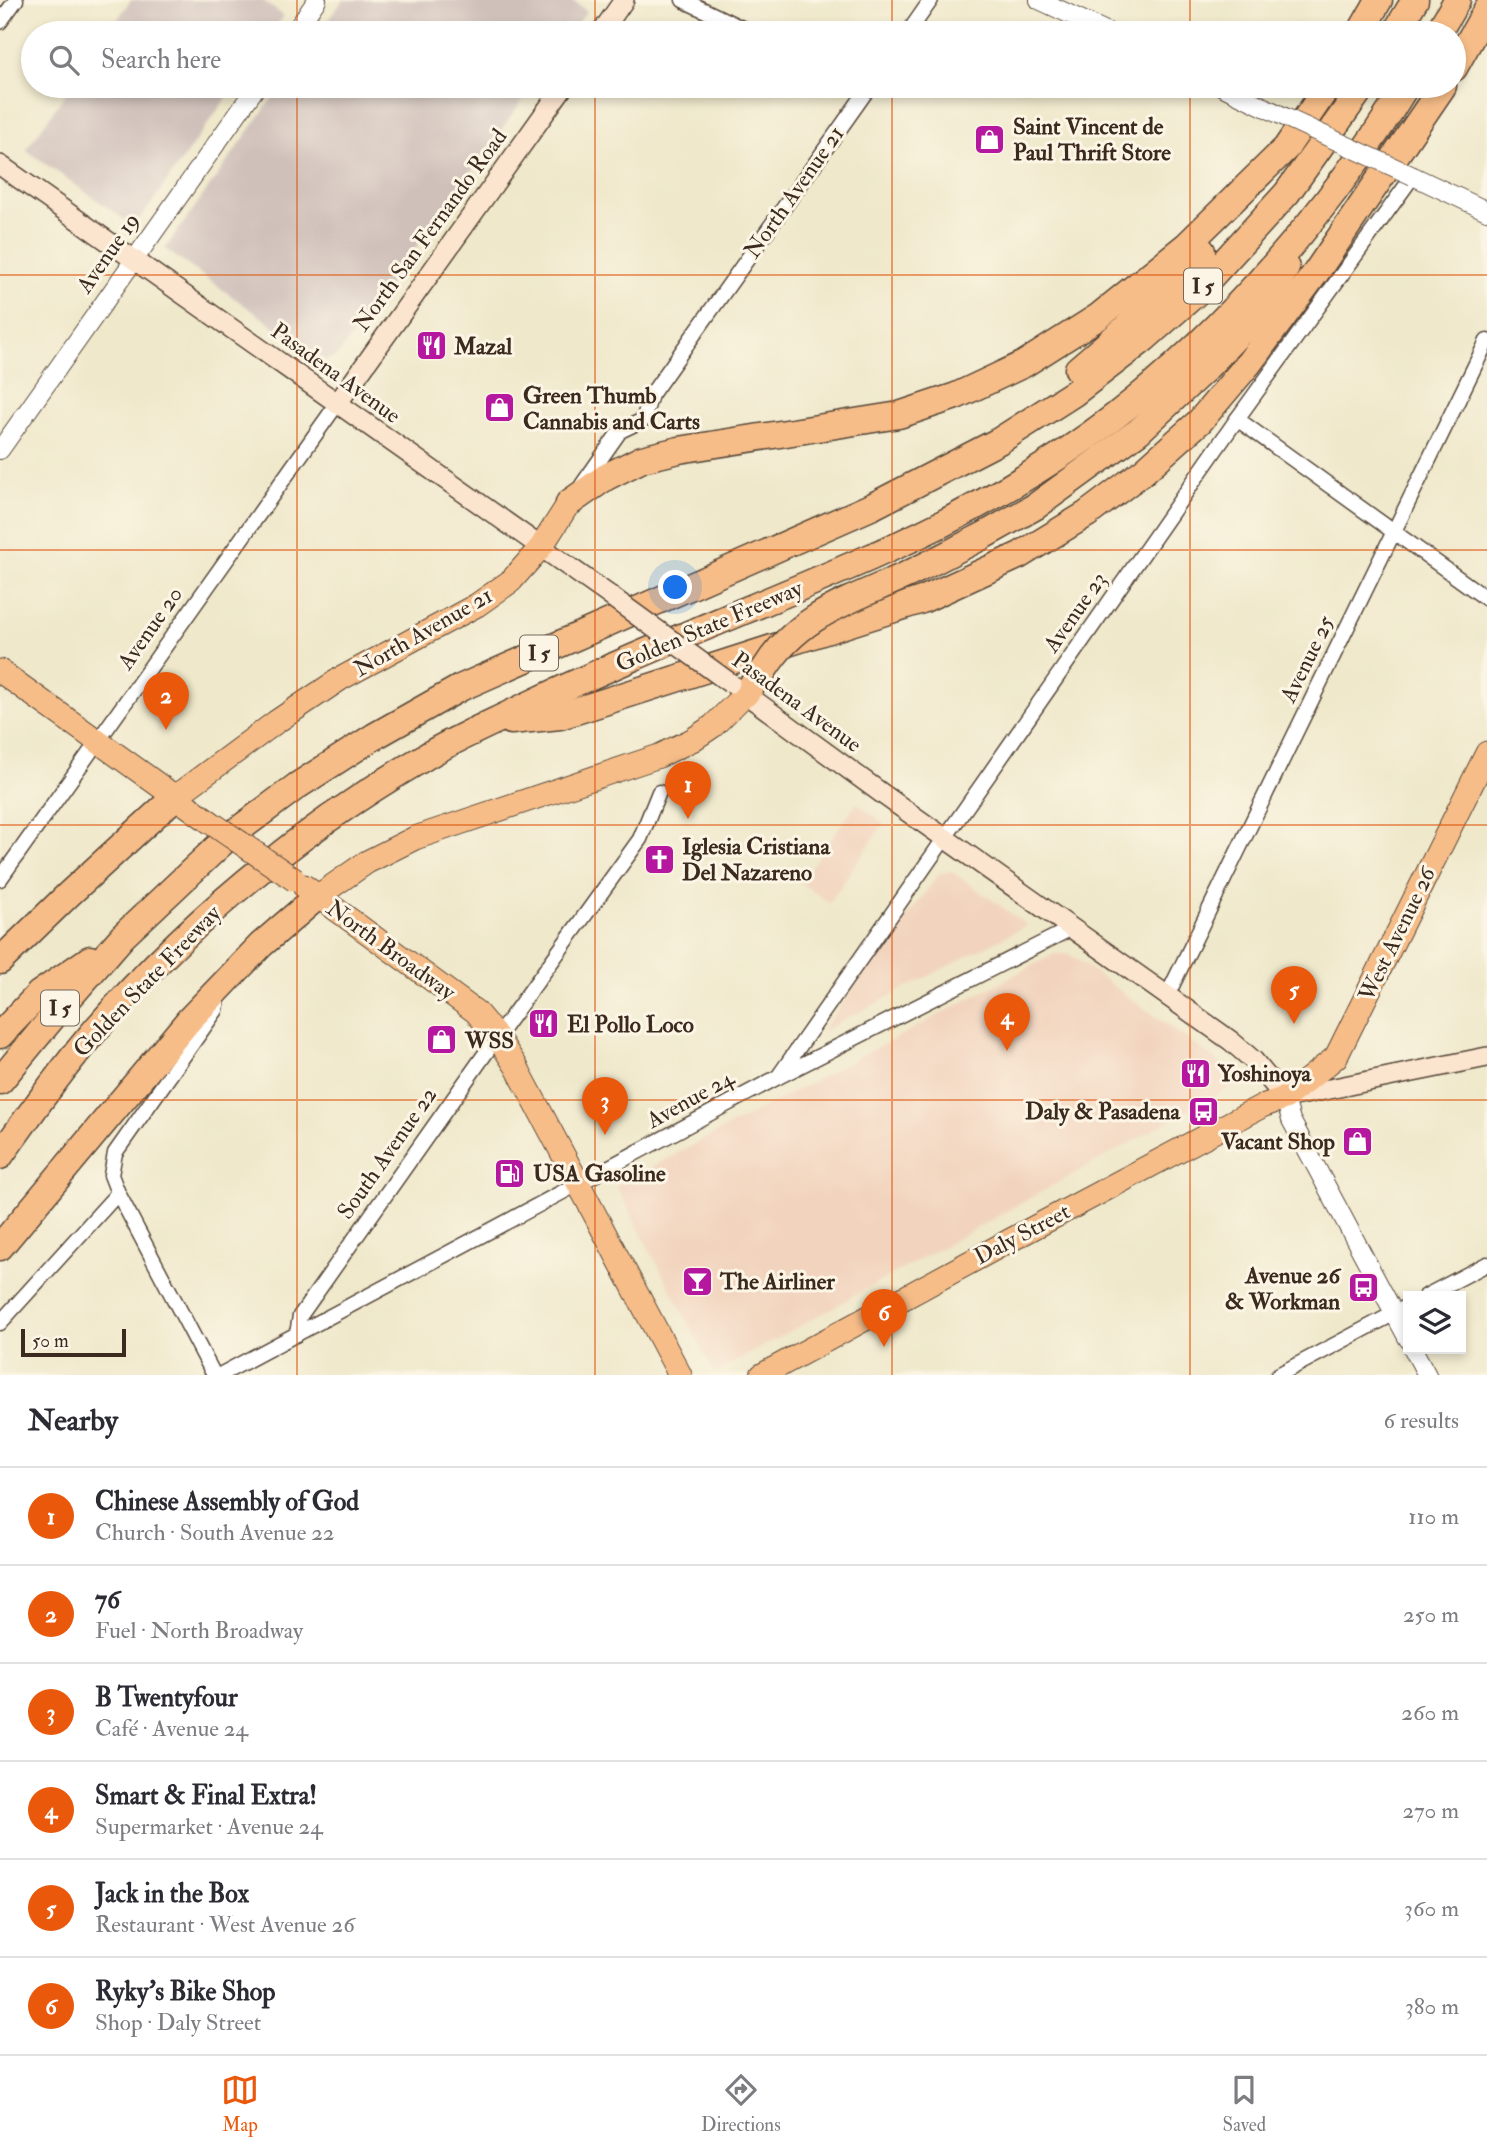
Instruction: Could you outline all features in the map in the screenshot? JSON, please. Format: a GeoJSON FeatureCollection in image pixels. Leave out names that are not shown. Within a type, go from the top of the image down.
{"type":"FeatureCollection","features":[{"type":"Feature","properties":{"kind":"highway"},"geometry":{"type":"LineString","coordinates":[[1367,21],[1379,0]]}},
{"type":"Feature","properties":{"kind":"highway"},"geometry":{"type":"LineString","coordinates":[[1402,21],[1415,0]]}},
{"type":"Feature","properties":{"kind":"highway"},"geometry":{"type":"LineString","coordinates":[[1445,21],[1457,0]]}},
{"type":"Feature","properties":{"kind":"highway"},"geometry":{"type":"LineString","coordinates":[[1466,47],[1487,9]]}},
{"type":"Feature","properties":{"kind":"highway"},"geometry":{"type":"LineString","coordinates":[[999,441],[1126,328],[1192,261],[1255,191],[1320,98]]}},
{"type":"Feature","properties":{"kind":"highway","name":"Golden State Freeway"},"geometry":{"type":"LineString","coordinates":[[0,1081],[123,936],[226,839],[297,786],[375,736],[460,688],[873,506],[999,441],[1074,393],[1144,339],[1195,294],[1286,193],[1354,98]]}},
{"type":"Feature","properties":{"kind":"highway","name":"Golden State Freeway"},"geometry":{"type":"LineString","coordinates":[[0,1156],[88,1039],[162,958],[221,903],[304,836],[366,794],[428,755],[583,678],[876,555],[978,504],[1051,460],[1113,417],[1207,335],[1256,283],[1327,202],[1398,98]]}},
{"type":"Feature","properties":{"kind":"highway"},"geometry":{"type":"LineString","coordinates":[[492,723],[560,716],[922,600],[1020,555],[1087,514],[1144,471],[1200,421],[1249,363],[1317,271],[1435,98]]}},
{"type":"Feature","properties":{"kind":"highway"},"geometry":{"type":"LineString","coordinates":[[569,503],[606,477],[642,459],[679,450],[898,415],[956,396],[1024,364],[1098,317],[1187,245],[1287,147]]}},
{"type":"Feature","properties":{"kind":"highway"},"geometry":{"type":"LineString","coordinates":[[738,688],[764,670],[786,641],[803,625],[830,608],[905,575],[1036,506],[1139,432],[1204,370],[1261,310],[1327,202]]}},
{"type":"Feature","properties":{"kind":"highway"},"geometry":{"type":"LineString","coordinates":[[0,961],[176,796]]}},
{"type":"Feature","properties":{"kind":"highway"},"geometry":{"type":"LineString","coordinates":[[0,1247],[189,1020],[261,944],[318,897]]}},
{"type":"Feature","properties":{"kind":"highway"},"geometry":{"type":"LineString","coordinates":[[0,1035],[39,994],[123,936]]}},
{"type":"Feature","properties":{"kind":"main road"},"geometry":{"type":"LineString","coordinates":[[609,21],[624,0]]}},
{"type":"Feature","properties":{"kind":"main road","name":"North San Fernando Road"},"geometry":{"type":"LineString","coordinates":[[337,404],[555,98]]}},
{"type":"Feature","properties":{"kind":"main road","name":"Pasadena Avenue"},"geometry":{"type":"LineString","coordinates":[[0,165],[610,595],[1167,996],[1252,1058],[1285,1098]]}},
{"type":"Feature","properties":{"kind":"main road","name":"North Avenue 21"},"geometry":{"type":"LineString","coordinates":[[176,796],[276,722],[340,679],[477,605],[511,581],[541,547],[569,503]]}},
{"type":"Feature","properties":{"kind":"main road","name":"North Broadway"},"geometry":{"type":"LineString","coordinates":[[0,671],[476,1012],[516,1066],[680,1375]]}},
{"type":"Feature","properties":{"kind":"main road"},"geometry":{"type":"LineString","coordinates":[[318,897],[367,862],[415,838],[659,756],[692,740],[713,726],[738,688]]}},
{"type":"Feature","properties":{"kind":"main road","name":"West Avenue 26"},"geometry":{"type":"LineString","coordinates":[[1285,1098],[1336,1057],[1487,753]]}},
{"type":"Feature","properties":{"kind":"main road"},"geometry":{"type":"LineString","coordinates":[[1285,1098],[1487,1057]]}},
{"type":"Feature","properties":{"kind":"main road","name":"Daly Street"},"geometry":{"type":"LineString","coordinates":[[762,1375],[1020,1235],[1262,1107],[1285,1098]]}},
{"type":"Feature","properties":{"kind":"street"},"geometry":{"type":"LineString","coordinates":[[0,22],[16,0]]}},
{"type":"Feature","properties":{"kind":"street"},"geometry":{"type":"LineString","coordinates":[[302,21],[317,0]]}},
{"type":"Feature","properties":{"kind":"street"},"geometry":{"type":"LineString","coordinates":[[683,0],[727,21]]}},
{"type":"Feature","properties":{"kind":"street"},"geometry":{"type":"LineString","coordinates":[[916,21],[931,0]]}},
{"type":"Feature","properties":{"kind":"street"},"geometry":{"type":"LineString","coordinates":[[1039,0],[1084,21]]}},
{"type":"Feature","properties":{"kind":"street","name":"Avenue 19"},"geometry":{"type":"LineString","coordinates":[[0,450],[248,98]]}},
{"type":"Feature","properties":{"kind":"street","name":"North Avenue 21"},"geometry":{"type":"LineString","coordinates":[[569,503],[620,431],[643,421],[650,395],[858,98]]}},
{"type":"Feature","properties":{"kind":"street"},"geometry":{"type":"LineString","coordinates":[[1246,98],[1487,211]]}},
{"type":"Feature","properties":{"kind":"street","name":"Avenue 23"},"geometry":{"type":"LineString","coordinates":[[778,1077],[1237,419],[1413,176]]}},
{"type":"Feature","properties":{"kind":"street","name":"Avenue 25"},"geometry":{"type":"LineString","coordinates":[[1167,996],[1487,341]]}},
{"type":"Feature","properties":{"kind":"street","name":"Avenue 20"},"geometry":{"type":"LineString","coordinates":[[0,879],[337,404]]}},
{"type":"Feature","properties":{"kind":"street"},"geometry":{"type":"LineString","coordinates":[[1237,419],[1487,599]]}},
{"type":"Feature","properties":{"kind":"street","name":"South Avenue 22"},"geometry":{"type":"LineString","coordinates":[[298,1334],[300,1316],[640,839],[659,792]]}},
{"type":"Feature","properties":{"kind":"street","name":"Avenue 24"},"geometry":{"type":"LineString","coordinates":[[220,1375],[778,1077],[1072,928]]}},
{"type":"Feature","properties":{"kind":"street"},"geometry":{"type":"LineString","coordinates":[[214,1375],[118,1194],[111,1175],[115,1153],[216,1010],[220,987]]}},
{"type":"Feature","properties":{"kind":"street"},"geometry":{"type":"LineString","coordinates":[[1278,1375],[1401,1310],[1291,1120],[1285,1098]]}},
{"type":"Feature","properties":{"kind":"street"},"geometry":{"type":"LineString","coordinates":[[0,1323],[118,1194]]}},
{"type":"Feature","properties":{"kind":"street"},"geometry":{"type":"LineString","coordinates":[[1436,1291],[1487,1264]]}},
{"type":"Feature","properties":{"kind":"street"},"geometry":{"type":"LineString","coordinates":[[1416,1354],[1427,1375]]}},
{"type":"Feature","properties":{"kind":"shaded area"},"geometry":{"type":"Polygon","coordinates":[[[131,0],[262,0],[284,16],[280,21],[116,21],[131,0]]]}},
{"type":"Feature","properties":{"kind":"shaded area"},"geometry":{"type":"Polygon","coordinates":[[[343,0],[571,0],[587,11],[580,21],[328,21],[343,0]]]}},
{"type":"Feature","properties":{"kind":"shaded area"},"geometry":{"type":"Polygon","coordinates":[[[63,98],[226,98],[142,216],[134,222],[128,222],[26,150],[63,98]]]}},
{"type":"Feature","properties":{"kind":"shaded area"},"geometry":{"type":"Polygon","coordinates":[[[272,98],[524,98],[335,357],[326,360],[315,355],[165,249],[272,98]]]}},
{"type":"Feature","properties":{"kind":"shaded area"},"geometry":{"type":"Polygon","coordinates":[[[857,803],[884,823],[829,903],[800,882],[857,803]]]}},
{"type":"Feature","properties":{"kind":"shaded area"},"geometry":{"type":"Polygon","coordinates":[[[951,871],[1027,925],[821,1032],[939,874],[951,871]]]}},
{"type":"Feature","properties":{"kind":"shaded area"},"geometry":{"type":"Polygon","coordinates":[[[1054,954],[1069,954],[1234,1073],[1236,1084],[715,1373],[616,1186],[1054,954]]]}},
{"type":"Feature","properties":{"kind":"place","name":"Saint Vincent de Paul Thrift Store"},"geometry":{"type":"Point","coordinates":[990,139]}},
{"type":"Feature","properties":{"kind":"place","name":"Mazal"},"geometry":{"type":"Point","coordinates":[431,346]}},
{"type":"Feature","properties":{"kind":"place","name":"Green Thumb Cannabis and Carts"},"geometry":{"type":"Point","coordinates":[500,408]}},
{"type":"Feature","properties":{"kind":"place","name":"76"},"geometry":{"type":"Point","coordinates":[166,730]}},
{"type":"Feature","properties":{"kind":"place","name":"Chinese Assembly of God"},"geometry":{"type":"Point","coordinates":[688,819]}},
{"type":"Feature","properties":{"kind":"place","name":"Iglesia Cristiana Del Nazareno"},"geometry":{"type":"Point","coordinates":[659,859]}},
{"type":"Feature","properties":{"kind":"place","name":"El Pollo Loco"},"geometry":{"type":"Point","coordinates":[544,1024]}},
{"type":"Feature","properties":{"kind":"place","name":"Jack in the Box"},"geometry":{"type":"Point","coordinates":[1294,1024]}},
{"type":"Feature","properties":{"kind":"place","name":"WSS"},"geometry":{"type":"Point","coordinates":[442,1040]}},
{"type":"Feature","properties":{"kind":"place","name":"Smart & Final Extra!"},"geometry":{"type":"Point","coordinates":[1007,1051]}},
{"type":"Feature","properties":{"kind":"place","name":"Yoshinoya"},"geometry":{"type":"Point","coordinates":[1195,1073]}},
{"type":"Feature","properties":{"kind":"place","name":"Daly & Pasadena"},"geometry":{"type":"Point","coordinates":[1203,1111]}},
{"type":"Feature","properties":{"kind":"place","name":"B Twentyfour"},"geometry":{"type":"Point","coordinates":[605,1135]}},
{"type":"Feature","properties":{"kind":"place","name":"Vacant Shop"},"geometry":{"type":"Point","coordinates":[1358,1141]}},
{"type":"Feature","properties":{"kind":"place","name":"USA Gasoline"},"geometry":{"type":"Point","coordinates":[510,1173]}},
{"type":"Feature","properties":{"kind":"place","name":"The Airliner"},"geometry":{"type":"Point","coordinates":[697,1281]}},
{"type":"Feature","properties":{"kind":"place","name":"Avenue 26 & Workman"},"geometry":{"type":"Point","coordinates":[1363,1288]}},
{"type":"Feature","properties":{"kind":"place","name":"Ryky's Bike Shop"},"geometry":{"type":"Point","coordinates":[884,1347]}}]}
